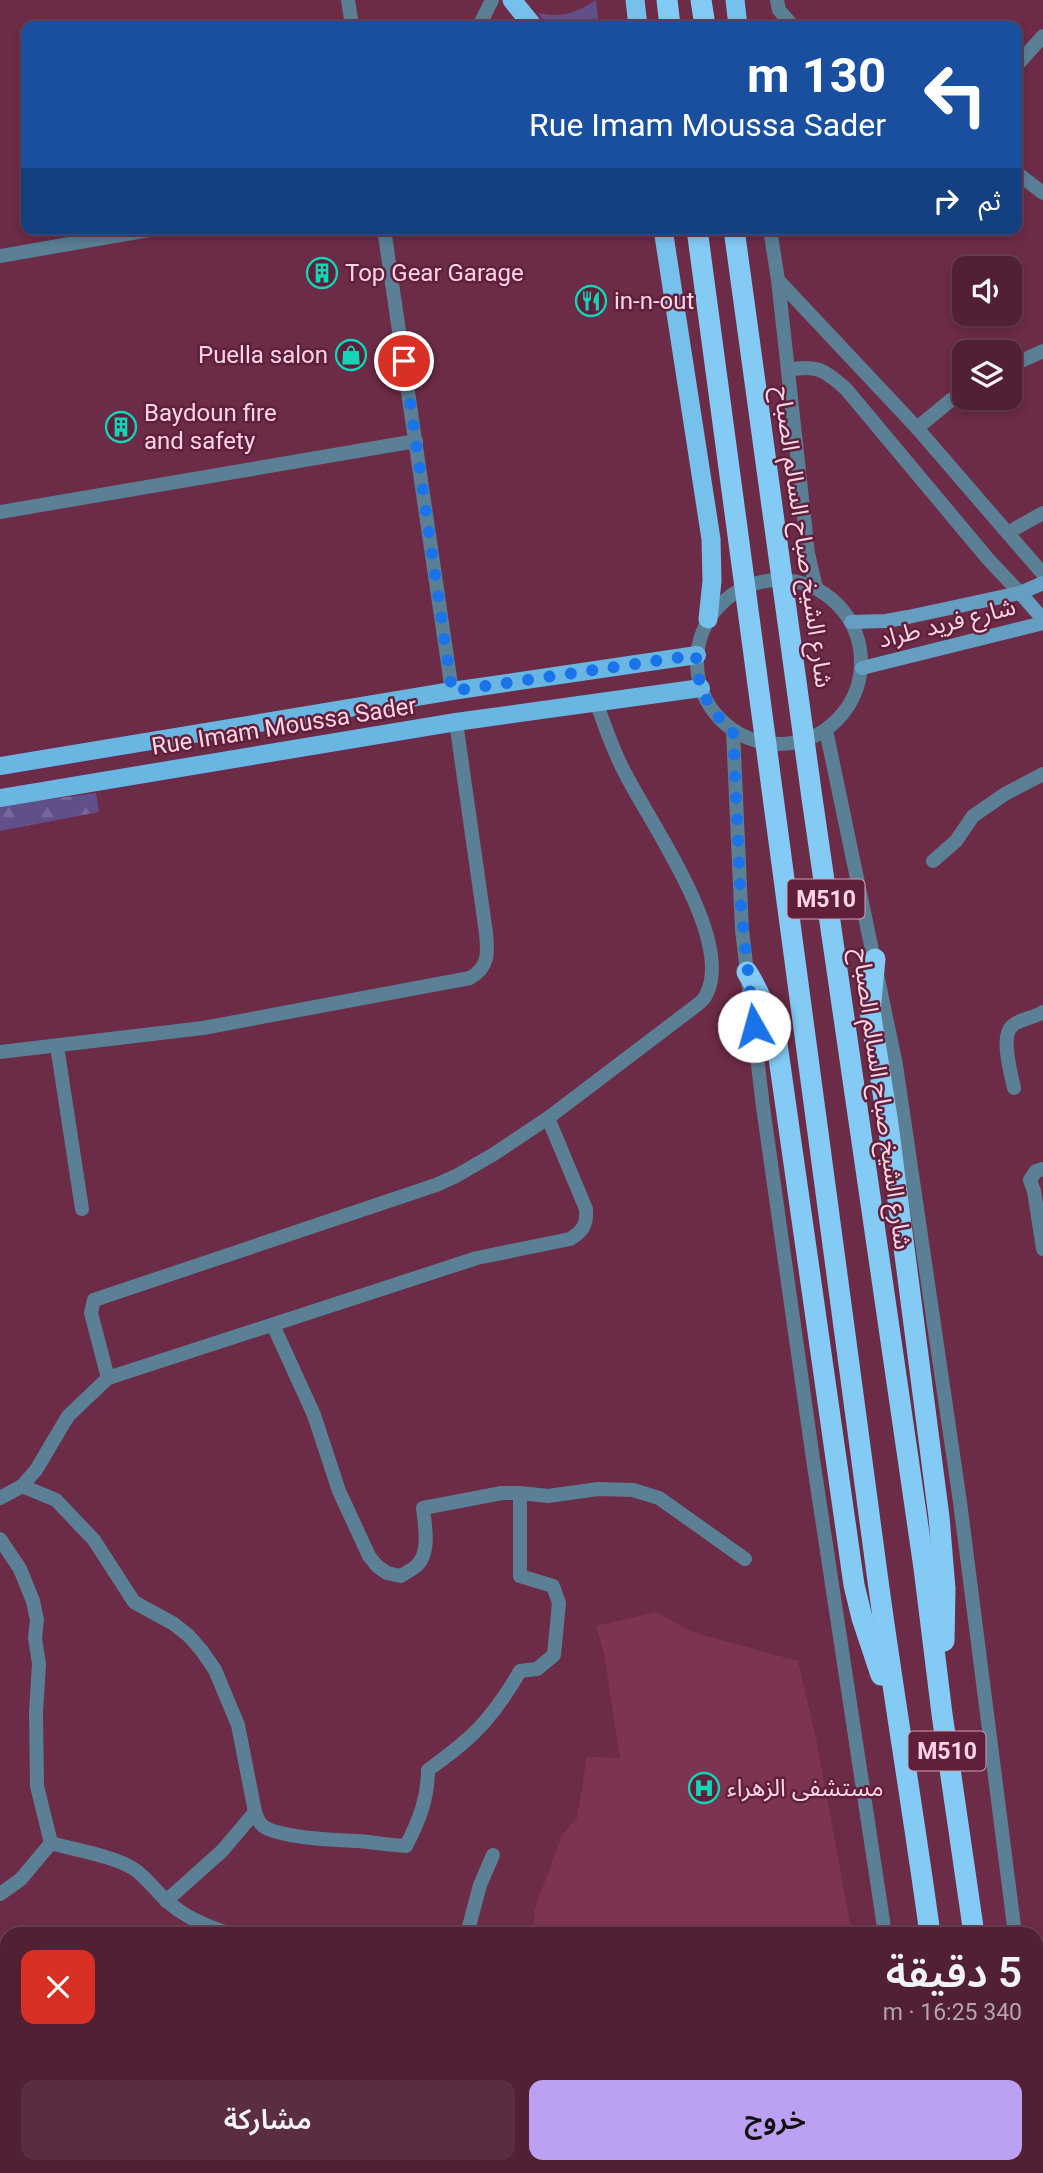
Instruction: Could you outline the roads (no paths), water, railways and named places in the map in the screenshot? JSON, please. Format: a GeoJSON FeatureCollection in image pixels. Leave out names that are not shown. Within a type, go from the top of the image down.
{"type":"FeatureCollection","features":[{"type":"Feature","properties":{"kind":"highway"},"geometry":{"type":"LineString","coordinates":[[512,0],[529,21]]}},
{"type":"Feature","properties":{"kind":"highway"},"geometry":{"type":"LineString","coordinates":[[635,0],[637,21]]}},
{"type":"Feature","properties":{"kind":"highway"},"geometry":{"type":"LineString","coordinates":[[667,0],[669,21]]}},
{"type":"Feature","properties":{"kind":"highway"},"geometry":{"type":"LineString","coordinates":[[701,0],[704,21]]}},
{"type":"Feature","properties":{"kind":"highway"},"geometry":{"type":"LineString","coordinates":[[735,0],[737,21]]}},
{"type":"Feature","properties":{"kind":"highway"},"geometry":{"type":"LineString","coordinates":[[664,235],[711,540],[712,581],[708,619]]}},
{"type":"Feature","properties":{"kind":"highway","name":"M510"},"geometry":{"type":"LineString","coordinates":[[699,235],[878,1581],[929,1927]]}},
{"type":"Feature","properties":{"kind":"highway","name":"شارع الشيخ صباح السالم الصباح"},"geometry":{"type":"LineString","coordinates":[[735,235],[973,1927]]}},
{"type":"Feature","properties":{"kind":"highway"},"geometry":{"type":"LineString","coordinates":[[875,959],[870,1011],[893,1164],[943,1554],[945,1589],[942,1714]]}},
{"type":"Feature","properties":{"kind":"highway"},"geometry":{"type":"LineString","coordinates":[[747,972],[761,995],[777,1044],[854,1585],[862,1618],[897,1720]]}},
{"type":"Feature","properties":{"kind":"main road","name":"شارع فريد طراد"},"geometry":{"type":"LineString","coordinates":[[851,622],[886,621],[1020,593],[1043,583]]}},
{"type":"Feature","properties":{"kind":"main road","name":"شارع فريد طراد"},"geometry":{"type":"LineString","coordinates":[[862,668],[1043,621],[1020,593]]}},
{"type":"Feature","properties":{"kind":"main road","name":"Rue Imam Moussa Sader"},"geometry":{"type":"LineString","coordinates":[[0,766],[452,691],[696,655]]}},
{"type":"Feature","properties":{"kind":"main road","name":"Rue Imam Moussa Sader"},"geometry":{"type":"LineString","coordinates":[[0,798],[456,722],[701,688]]}},
{"type":"Feature","properties":{"kind":"street"},"geometry":{"type":"LineString","coordinates":[[348,0],[351,21]]}},
{"type":"Feature","properties":{"kind":"street"},"geometry":{"type":"LineString","coordinates":[[482,21],[492,0]]}},
{"type":"Feature","properties":{"kind":"street"},"geometry":{"type":"LineString","coordinates":[[777,0],[779,10],[789,21]]}},
{"type":"Feature","properties":{"kind":"street"},"geometry":{"type":"LineString","coordinates":[[1022,59],[1043,36]]}},
{"type":"Feature","properties":{"kind":"street"},"geometry":{"type":"LineString","coordinates":[[1022,177],[1043,194]]}},
{"type":"Feature","properties":{"kind":"street"},"geometry":{"type":"LineString","coordinates":[[0,256],[121,235]]}},
{"type":"Feature","properties":{"kind":"street"},"geometry":{"type":"LineString","coordinates":[[385,235],[452,691]]}},
{"type":"Feature","properties":{"kind":"street"},"geometry":{"type":"LineString","coordinates":[[771,235],[808,552],[816,588]]}},
{"type":"Feature","properties":{"kind":"street"},"geometry":{"type":"LineString","coordinates":[[778,280],[917,428],[1043,574]]}},
{"type":"Feature","properties":{"kind":"street"},"geometry":{"type":"LineString","coordinates":[[1022,361],[1043,351]]}},
{"type":"Feature","properties":{"kind":"street"},"geometry":{"type":"LineString","coordinates":[[788,370],[807,366],[819,370],[846,389],[988,559],[1020,593]]}},
{"type":"Feature","properties":{"kind":"street"},"geometry":{"type":"LineString","coordinates":[[917,428],[952,399]]}},
{"type":"Feature","properties":{"kind":"street"},"geometry":{"type":"LineString","coordinates":[[0,512],[416,441]]}},
{"type":"Feature","properties":{"kind":"street"},"geometry":{"type":"LineString","coordinates":[[1009,532],[1043,513]]}},
{"type":"Feature","properties":{"kind":"street"},"geometry":{"type":"LineString","coordinates":[[768,580],[793,581],[816,588],[836,602],[851,622],[860,644],[862,668],[856,692],[844,713],[826,730],[809,739],[790,744],[751,740],[733,731],[708,705],[697,672],[696,655],[708,619],[724,601],[745,587],[768,580]]}},
{"type":"Feature","properties":{"kind":"street"},"geometry":{"type":"LineString","coordinates":[[108,1378],[91,1314],[94,1300],[456,1176],[548,1118],[697,1006],[706,995],[711,980],[711,960],[701,915],[683,876],[625,774],[597,704]]}},
{"type":"Feature","properties":{"kind":"street"},"geometry":{"type":"LineString","coordinates":[[0,1052],[203,1028],[470,978],[478,973],[488,954],[456,722]]}},
{"type":"Feature","properties":{"kind":"street","name":"شارع الشيخ صباح السالم الصباح"},"geometry":{"type":"LineString","coordinates":[[826,730],[896,1065],[960,1502],[1015,1927]]}},
{"type":"Feature","properties":{"kind":"street"},"geometry":{"type":"LineString","coordinates":[[733,731],[738,863],[747,972],[763,1107],[884,1927]]}},
{"type":"Feature","properties":{"kind":"street"},"geometry":{"type":"LineString","coordinates":[[933,861],[957,841],[972,816],[1005,794],[1043,774]]}},
{"type":"Feature","properties":{"kind":"street"},"geometry":{"type":"LineString","coordinates":[[1014,1087],[1007,1052],[1007,1034],[1011,1027],[1043,1012]]}},
{"type":"Feature","properties":{"kind":"street"},"geometry":{"type":"LineString","coordinates":[[57,1046],[82,1209]]}},
{"type":"Feature","properties":{"kind":"street"},"geometry":{"type":"LineString","coordinates":[[0,1497],[22,1486],[36,1470],[68,1416],[108,1378],[477,1258],[570,1239],[582,1231],[586,1222],[586,1209],[548,1118]]}},
{"type":"Feature","properties":{"kind":"street"},"geometry":{"type":"LineString","coordinates":[[1043,1169],[1035,1171],[1030,1180],[1043,1249]]}},
{"type":"Feature","properties":{"kind":"street"},"geometry":{"type":"LineString","coordinates":[[273,1325],[314,1415],[340,1492],[369,1556],[387,1573],[401,1576],[424,1557],[423,1508],[502,1493],[548,1496],[598,1489],[633,1490],[659,1498],[745,1559]]}},
{"type":"Feature","properties":{"kind":"street"},"geometry":{"type":"LineString","coordinates":[[22,1486],[56,1500],[94,1540],[134,1602],[174,1624],[202,1651],[215,1671],[238,1725],[258,1821],[270,1829],[330,1841],[406,1846],[418,1823],[428,1789],[428,1770],[465,1742],[483,1723],[507,1693],[520,1671],[537,1669],[554,1654],[559,1603],[553,1586],[520,1576],[520,1493]]}},
{"type":"Feature","properties":{"kind":"street"},"geometry":{"type":"LineString","coordinates":[[0,1539],[20,1569],[33,1601],[37,1620],[35,1638],[40,1664],[36,1712],[37,1786],[51,1843]]}},
{"type":"Feature","properties":{"kind":"street"},"geometry":{"type":"LineString","coordinates":[[166,1901],[222,1851],[255,1812]]}},
{"type":"Feature","properties":{"kind":"street"},"geometry":{"type":"LineString","coordinates":[[0,1894],[20,1879],[51,1843]]}},
{"type":"Feature","properties":{"kind":"street"},"geometry":{"type":"LineString","coordinates":[[51,1843],[122,1862],[145,1878],[166,1901],[211,1927]]}},
{"type":"Feature","properties":{"kind":"street"},"geometry":{"type":"LineString","coordinates":[[469,1927],[480,1885],[493,1855]]}},
{"type":"Feature","properties":{"kind":"place","name":"Top Gear Garage"},"geometry":{"type":"Point","coordinates":[322,273]}},
{"type":"Feature","properties":{"kind":"place","name":"in-n-out"},"geometry":{"type":"Point","coordinates":[591,301]}},
{"type":"Feature","properties":{"kind":"place","name":"Puella salon"},"geometry":{"type":"Point","coordinates":[351,355]}},
{"type":"Feature","properties":{"kind":"place","name":"Baydoun fire and safety"},"geometry":{"type":"Point","coordinates":[121,427]}},
{"type":"Feature","properties":{"kind":"place","name":"مستشفى الزهراء"},"geometry":{"type":"Point","coordinates":[704,1788]}}]}
